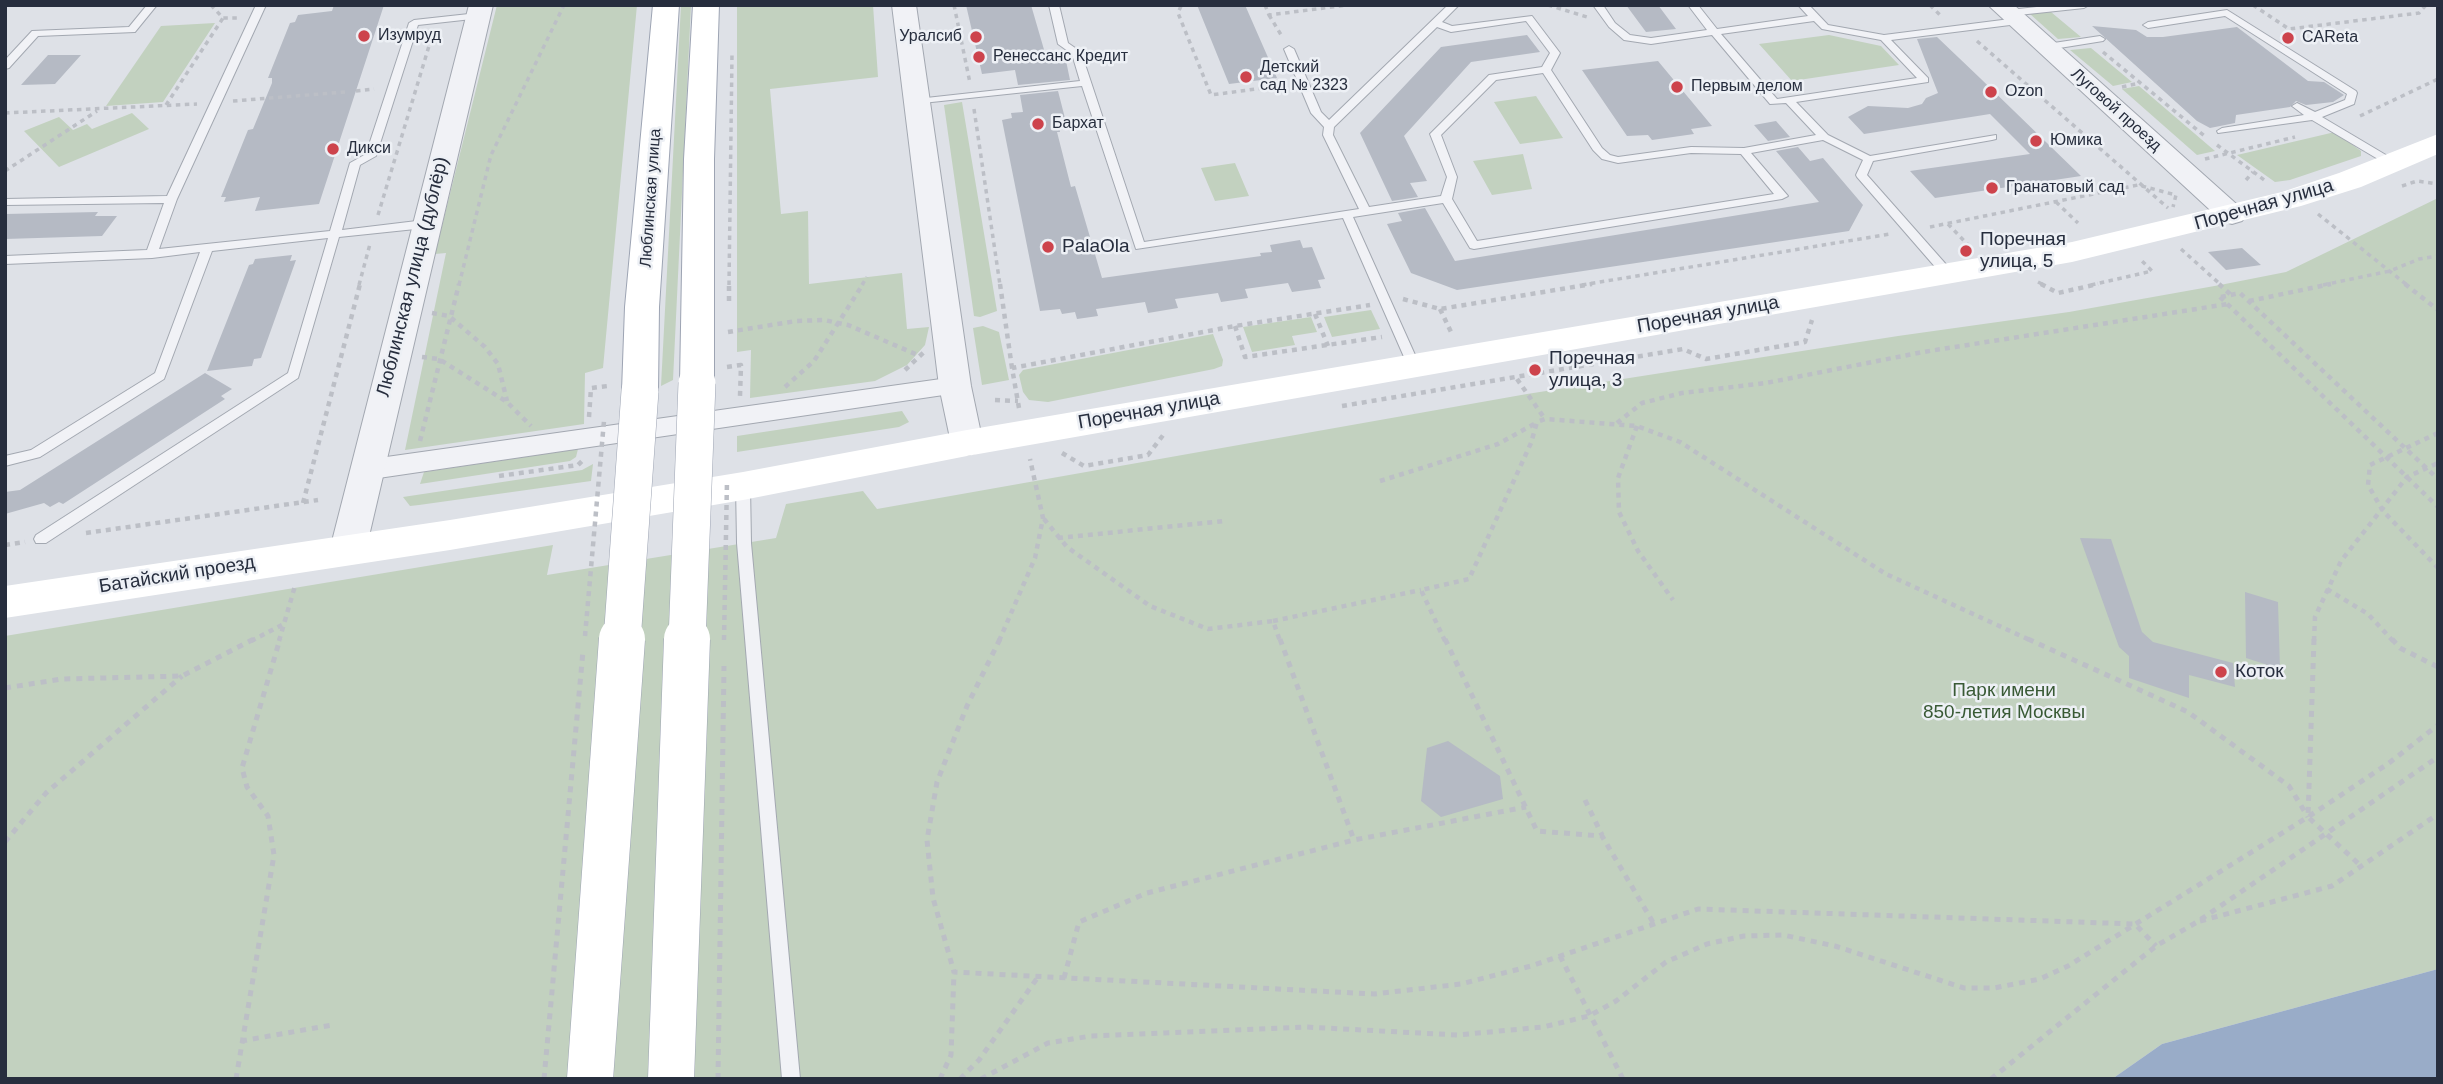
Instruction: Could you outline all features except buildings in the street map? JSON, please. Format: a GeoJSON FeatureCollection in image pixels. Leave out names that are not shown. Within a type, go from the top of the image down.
{"type":"FeatureCollection","features":[{"type":"Feature","properties":{"kind":"main road","name":"Люблинская улица"},"geometry":{"type":"LineString","coordinates":[[590,1079],[618,396],[642,307],[666,5]]}},
{"type":"Feature","properties":{"kind":"main road"},"geometry":{"type":"LineString","coordinates":[[671,1079],[717,376],[699,159],[706,5]]}},
{"type":"Feature","properties":{"kind":"main road","name":"Поречная улица"},"geometry":{"type":"LineString","coordinates":[[680,496],[735,480],[967,443],[2072,252],[2290,200],[2392,163],[2438,143]]}},
{"type":"Feature","properties":{"kind":"main road","name":"Батайский проезд"},"geometry":{"type":"LineString","coordinates":[[5,601],[680,496]]}},
{"type":"Feature","properties":{"kind":"street"},"geometry":{"type":"LineString","coordinates":[[904,5],[955,386],[967,443]]}},
{"type":"Feature","properties":{"kind":"street","name":"Люблинская улица (дублёр)"},"geometry":{"type":"LineString","coordinates":[[348,549],[425,224],[480,10]]}},
{"type":"Feature","properties":{"kind":"street","name":"Луговой проезд"},"geometry":{"type":"LineString","coordinates":[[2009,13],[2232,215]]}},
{"type":"Feature","properties":{"kind":"street"},"geometry":{"type":"LineString","coordinates":[[365,470],[955,386]]}},
{"type":"Feature","properties":{"kind":"lane"},"geometry":{"type":"LineString","coordinates":[[5,66],[35,33],[132,30],[152,5]]}},
{"type":"Feature","properties":{"kind":"lane"},"geometry":{"type":"LineString","coordinates":[[152,254],[172,200],[261,5]]}},
{"type":"Feature","properties":{"kind":"lane"},"geometry":{"type":"LineString","coordinates":[[1054,5],[1063,44],[1076,52],[1140,246],[1446,199]]}},
{"type":"Feature","properties":{"kind":"lane"},"geometry":{"type":"LineString","coordinates":[[1598,5],[1612,25],[1626,38],[1639,41],[1814,18]]}},
{"type":"Feature","properties":{"kind":"lane"},"geometry":{"type":"LineString","coordinates":[[1693,5],[1774,102],[1924,80],[1884,38]]}},
{"type":"Feature","properties":{"kind":"lane"},"geometry":{"type":"LineString","coordinates":[[1803,5],[1825,27],[1884,38],[1963,28],[2009,13],[2084,5]]}},
{"type":"Feature","properties":{"kind":"lane"},"geometry":{"type":"LineString","coordinates":[[1365,210],[1328,135],[1329,126],[1451,6]]}},
{"type":"Feature","properties":{"kind":"lane"},"geometry":{"type":"LineString","coordinates":[[41,539],[294,375],[355,163],[370,156],[414,23],[480,10]]}},
{"type":"Feature","properties":{"kind":"lane"},"geometry":{"type":"LineString","coordinates":[[2148,25],[2227,13],[2352,93],[2350,102],[2315,116],[2222,131]]}},
{"type":"Feature","properties":{"kind":"lane"},"geometry":{"type":"LineString","coordinates":[[1435,23],[1451,29],[1529,18],[1555,53],[1546,70]]}},
{"type":"Feature","properties":{"kind":"lane"},"geometry":{"type":"LineString","coordinates":[[2047,47],[2095,40]]}},
{"type":"Feature","properties":{"kind":"lane"},"geometry":{"type":"LineString","coordinates":[[1289,49],[1316,113],[1329,126]]}},
{"type":"Feature","properties":{"kind":"lane"},"geometry":{"type":"LineString","coordinates":[[1546,70],[1598,150],[1606,157],[1618,160],[1691,150],[1744,151],[1824,137]]}},
{"type":"Feature","properties":{"kind":"lane"},"geometry":{"type":"LineString","coordinates":[[1546,70],[1493,77],[1435,134],[1452,177],[1446,199],[1474,245],[1782,196],[1744,151]]}},
{"type":"Feature","properties":{"kind":"lane"},"geometry":{"type":"LineString","coordinates":[[917,102],[1086,83]]}},
{"type":"Feature","properties":{"kind":"lane"},"geometry":{"type":"LineString","coordinates":[[1788,100],[1824,137],[1869,159],[1992,137]]}},
{"type":"Feature","properties":{"kind":"lane"},"geometry":{"type":"LineString","coordinates":[[2297,106],[2392,163]]}},
{"type":"Feature","properties":{"kind":"lane"},"geometry":{"type":"LineString","coordinates":[[1869,159],[1861,175],[1947,274]]}},
{"type":"Feature","properties":{"kind":"lane"},"geometry":{"type":"LineString","coordinates":[[5,202],[172,200]]}},
{"type":"Feature","properties":{"kind":"lane"},"geometry":{"type":"LineString","coordinates":[[1346,213],[1379,303],[1414,366]]}},
{"type":"Feature","properties":{"kind":"lane"},"geometry":{"type":"LineString","coordinates":[[5,260],[152,254],[373,232],[425,224]]}},
{"type":"Feature","properties":{"kind":"lane"},"geometry":{"type":"LineString","coordinates":[[5,461],[35,454],[160,376],[207,249]]}},
{"type":"Feature","properties":{"kind":"lane"},"geometry":{"type":"LineString","coordinates":[[735,480],[744,543],[791,1079]]}},
{"type":"Feature","properties":{"kind":"lane"},"geometry":{"type":"LineString","coordinates":[[679,537],[680,496]]}},
{"type":"Feature","properties":{"kind":"path"},"geometry":{"type":"LineString","coordinates":[[211,5],[223,19]]}},
{"type":"Feature","properties":{"kind":"path"},"geometry":{"type":"LineString","coordinates":[[417,452],[491,155],[564,5]]}},
{"type":"Feature","properties":{"kind":"path"},"geometry":{"type":"LineString","coordinates":[[954,5],[972,95],[1019,408]]}},
{"type":"Feature","properties":{"kind":"path"},"geometry":{"type":"LineString","coordinates":[[1189,5],[1181,6],[1178,13],[1212,95],[1304,83]]}},
{"type":"Feature","properties":{"kind":"path"},"geometry":{"type":"LineString","coordinates":[[1265,5],[1289,49]]}},
{"type":"Feature","properties":{"kind":"path"},"geometry":{"type":"LineString","coordinates":[[1269,15],[1348,5]]}},
{"type":"Feature","properties":{"kind":"path"},"geometry":{"type":"LineString","coordinates":[[1548,5],[1612,25]]}},
{"type":"Feature","properties":{"kind":"path"},"geometry":{"type":"LineString","coordinates":[[2253,5],[2289,29],[2419,13],[2426,5]]}},
{"type":"Feature","properties":{"kind":"path"},"geometry":{"type":"LineString","coordinates":[[223,19],[255,16]]}},
{"type":"Feature","properties":{"kind":"path"},"geometry":{"type":"LineString","coordinates":[[166,105],[223,19]]}},
{"type":"Feature","properties":{"kind":"path"},"geometry":{"type":"LineString","coordinates":[[303,503],[373,232],[437,19]]}},
{"type":"Feature","properties":{"kind":"path"},"geometry":{"type":"LineString","coordinates":[[1963,28],[2138,186],[2172,211]]}},
{"type":"Feature","properties":{"kind":"path"},"geometry":{"type":"LineString","coordinates":[[2095,40],[2267,182]]}},
{"type":"Feature","properties":{"kind":"path"},"geometry":{"type":"LineString","coordinates":[[729,306],[733,47]]}},
{"type":"Feature","properties":{"kind":"path"},"geometry":{"type":"LineString","coordinates":[[5,113],[216,103],[345,92]]}},
{"type":"Feature","properties":{"kind":"path"},"geometry":{"type":"LineString","coordinates":[[5,171],[98,110]]}},
{"type":"Feature","properties":{"kind":"path"},"geometry":{"type":"LineString","coordinates":[[2246,180],[2253,172]]}},
{"type":"Feature","properties":{"kind":"path"},"geometry":{"type":"LineString","coordinates":[[1012,368],[1235,326],[1403,299],[1440,309],[1909,231],[2138,186],[2176,195]]}},
{"type":"Feature","properties":{"kind":"path"},"geometry":{"type":"LineString","coordinates":[[2056,202],[2078,223]]}},
{"type":"Feature","properties":{"kind":"path"},"geometry":{"type":"LineString","coordinates":[[2318,214],[2438,310]]}},
{"type":"Feature","properties":{"kind":"path"},"geometry":{"type":"LineString","coordinates":[[1947,224],[1969,246]]}},
{"type":"Feature","properties":{"kind":"path"},"geometry":{"type":"LineString","coordinates":[[2171,252],[2181,249],[2230,295]]}},
{"type":"Feature","properties":{"kind":"path"},"geometry":{"type":"LineString","coordinates":[[2249,301],[2390,271],[2419,259],[2438,256]]}},
{"type":"Feature","properties":{"kind":"path"},"geometry":{"type":"LineString","coordinates":[[2026,284],[2039,282],[2058,293],[2152,271],[2139,260],[2150,258]]}},
{"type":"Feature","properties":{"kind":"path"},"geometry":{"type":"LineString","coordinates":[[783,388],[814,361],[867,277]]}},
{"type":"Feature","properties":{"kind":"path"},"geometry":{"type":"LineString","coordinates":[[2437,477],[2240,293],[2220,297],[2438,506]]}},
{"type":"Feature","properties":{"kind":"path"},"geometry":{"type":"LineString","coordinates":[[1235,326],[1245,357],[1328,346],[1382,337],[1386,334],[1379,303]]}},
{"type":"Feature","properties":{"kind":"path"},"geometry":{"type":"LineString","coordinates":[[1616,424],[1642,403],[1682,393],[1766,383],[1923,352],[2123,323],[2228,304]]}},
{"type":"Feature","properties":{"kind":"path"},"geometry":{"type":"LineString","coordinates":[[1440,309],[1451,332]]}},
{"type":"Feature","properties":{"kind":"path"},"geometry":{"type":"LineString","coordinates":[[423,312],[449,316],[485,347],[498,364],[507,402]]}},
{"type":"Feature","properties":{"kind":"path"},"geometry":{"type":"LineString","coordinates":[[1315,314],[1328,346]]}},
{"type":"Feature","properties":{"kind":"path"},"geometry":{"type":"LineString","coordinates":[[1329,408],[1517,379],[1683,349],[1706,359],[1805,342],[1811,320],[1824,318]]}},
{"type":"Feature","properties":{"kind":"path"},"geometry":{"type":"LineString","coordinates":[[728,343],[729,319]]}},
{"type":"Feature","properties":{"kind":"path"},"geometry":{"type":"LineString","coordinates":[[728,332],[796,321],[840,323],[920,356]]}},
{"type":"Feature","properties":{"kind":"path"},"geometry":{"type":"LineString","coordinates":[[717,376],[728,355]]}},
{"type":"Feature","properties":{"kind":"path"},"geometry":{"type":"LineString","coordinates":[[415,357],[439,359],[507,402],[531,425],[530,437]]}},
{"type":"Feature","properties":{"kind":"path"},"geometry":{"type":"LineString","coordinates":[[717,376],[741,365],[740,404]]}},
{"type":"Feature","properties":{"kind":"path"},"geometry":{"type":"LineString","coordinates":[[1517,379],[1545,419]]}},
{"type":"Feature","properties":{"kind":"path"},"geometry":{"type":"LineString","coordinates":[[544,1079],[618,396],[592,388],[588,429]]}},
{"type":"Feature","properties":{"kind":"path"},"geometry":{"type":"LineString","coordinates":[[995,400],[1018,401]]}},
{"type":"Feature","properties":{"kind":"path"},"geometry":{"type":"LineString","coordinates":[[1380,481],[1498,444],[1545,419],[1637,426],[1680,442],[1886,574],[2188,712],[2290,786],[2308,817],[2361,866]]}},
{"type":"Feature","properties":{"kind":"path"},"geometry":{"type":"LineString","coordinates":[[1043,518],[1058,538],[1150,606],[1208,629],[1273,621],[1469,579],[1531,443],[1537,422]]}},
{"type":"Feature","properties":{"kind":"path"},"geometry":{"type":"LineString","coordinates":[[1637,426],[1618,478],[1619,512],[1639,551],[1673,600]]}},
{"type":"Feature","properties":{"kind":"path"},"geometry":{"type":"LineString","coordinates":[[1053,455],[1065,452],[1084,466],[1149,455],[1163,434],[1177,432]]}},
{"type":"Feature","properties":{"kind":"path"},"geometry":{"type":"LineString","coordinates":[[2438,433],[2370,465],[2368,477],[2372,495],[2383,511],[2438,568]]}},
{"type":"Feature","properties":{"kind":"path"},"geometry":{"type":"LineString","coordinates":[[940,1079],[951,1055],[954,972],[933,898],[927,840],[937,782],[967,706],[1021,595],[1035,558],[1043,518],[1030,459],[1041,457]]}},
{"type":"Feature","properties":{"kind":"path"},"geometry":{"type":"LineString","coordinates":[[2308,817],[2315,617],[2341,561],[2383,511],[2407,477],[2438,463]]}},
{"type":"Feature","properties":{"kind":"path"},"geometry":{"type":"LineString","coordinates":[[718,1079],[735,480]]}},
{"type":"Feature","properties":{"kind":"path"},"geometry":{"type":"LineString","coordinates":[[5,545],[318,500]]}},
{"type":"Feature","properties":{"kind":"path"},"geometry":{"type":"LineString","coordinates":[[1058,538],[1224,520]]}},
{"type":"Feature","properties":{"kind":"path"},"geometry":{"type":"LineString","coordinates":[[236,1079],[274,855],[268,816],[247,787],[242,768],[294,589]]}},
{"type":"Feature","properties":{"kind":"path"},"geometry":{"type":"LineString","coordinates":[[2327,589],[2368,614],[2400,648],[2438,667]]}},
{"type":"Feature","properties":{"kind":"path"},"geometry":{"type":"LineString","coordinates":[[1421,590],[1536,831],[1602,836]]}},
{"type":"Feature","properties":{"kind":"path"},"geometry":{"type":"LineString","coordinates":[[1273,621],[1354,840]]}},
{"type":"Feature","properties":{"kind":"path"},"geometry":{"type":"LineString","coordinates":[[5,842],[46,793],[182,676],[283,624]]}},
{"type":"Feature","properties":{"kind":"path"},"geometry":{"type":"LineString","coordinates":[[5,688],[62,679],[182,676]]}},
{"type":"Feature","properties":{"kind":"path"},"geometry":{"type":"LineString","coordinates":[[981,1079],[1048,1043],[1091,1036],[1306,1027],[1457,1035],[1543,1027],[1588,1016],[1616,1001],[1667,962],[1707,944],[1744,936],[1796,937],[1835,946],[1964,988],[1994,988],[2040,979],[2068,966],[2308,817],[2389,763],[2438,725]]}},
{"type":"Feature","properties":{"kind":"path"},"geometry":{"type":"LineString","coordinates":[[1991,1079],[2156,946],[2197,922],[2437,758]]}},
{"type":"Feature","properties":{"kind":"path"},"geometry":{"type":"LineString","coordinates":[[1585,800],[1602,836],[1654,924]]}},
{"type":"Feature","properties":{"kind":"path"},"geometry":{"type":"LineString","coordinates":[[1064,978],[1079,922],[1147,893],[1354,840],[1526,807]]}},
{"type":"Feature","properties":{"kind":"path"},"geometry":{"type":"LineString","coordinates":[[2197,922],[2332,886],[2438,814]]}},
{"type":"Feature","properties":{"kind":"path"},"geometry":{"type":"LineString","coordinates":[[954,972],[1374,994],[1461,984],[1560,956],[1698,909],[2135,924],[2156,946]]}},
{"type":"Feature","properties":{"kind":"path"},"geometry":{"type":"LineString","coordinates":[[1560,956],[1588,1016],[1623,1079]]}},
{"type":"Feature","properties":{"kind":"path"},"geometry":{"type":"LineString","coordinates":[[960,1079],[979,1060],[1039,977]]}},
{"type":"Feature","properties":{"kind":"path"},"geometry":{"type":"LineString","coordinates":[[241,1041],[332,1025]]}},
{"type":"Feature","properties":{"kind":"green space"},"geometry":{"type":"Polygon","coordinates":[[[497,5],[637,5],[603,368],[585,373],[584,424],[405,450],[446,253],[435,254],[497,5]]]}},
{"type":"Feature","properties":{"kind":"green space"},"geometry":{"type":"Polygon","coordinates":[[[681,5],[691,5],[673,380],[661,386],[681,5]]]}},
{"type":"Feature","properties":{"kind":"green space"},"geometry":{"type":"Polygon","coordinates":[[[737,5],[873,5],[878,77],[770,89],[781,214],[808,211],[809,284],[902,273],[907,329],[929,327],[925,345],[907,365],[875,381],[750,398],[751,350],[737,352],[737,5]]]}},
{"type":"Feature","properties":{"kind":"green space"},"geometry":{"type":"Polygon","coordinates":[[[2051,12],[2081,37],[2058,39],[2030,14],[2051,12]]]}},
{"type":"Feature","properties":{"kind":"green space"},"geometry":{"type":"Polygon","coordinates":[[[215,23],[163,102],[106,106],[161,26],[215,23]]]}},
{"type":"Feature","properties":{"kind":"green space"},"geometry":{"type":"Polygon","coordinates":[[[1829,35],[1881,46],[1899,65],[1792,81],[1759,44],[1829,35]]]}},
{"type":"Feature","properties":{"kind":"green space"},"geometry":{"type":"Polygon","coordinates":[[[2091,48],[2132,82],[2113,86],[2070,50],[2091,48]]]}},
{"type":"Feature","properties":{"kind":"green space"},"geometry":{"type":"Polygon","coordinates":[[[2139,86],[2215,151],[2197,155],[2122,89],[2139,86]]]}},
{"type":"Feature","properties":{"kind":"green space"},"geometry":{"type":"Polygon","coordinates":[[[1536,96],[1563,138],[1520,144],[1494,102],[1536,96]]]}},
{"type":"Feature","properties":{"kind":"green space"},"geometry":{"type":"Polygon","coordinates":[[[962,102],[997,311],[980,317],[974,316],[944,105],[962,102]]]}},
{"type":"Feature","properties":{"kind":"green space"},"geometry":{"type":"Polygon","coordinates":[[[132,113],[149,129],[59,167],[24,131],[59,117],[73,130],[87,124],[92,129],[132,113]]]}},
{"type":"Feature","properties":{"kind":"green space"},"geometry":{"type":"Polygon","coordinates":[[[2335,132],[2361,151],[2361,156],[2290,180],[2275,182],[2237,155],[2335,132]]]}},
{"type":"Feature","properties":{"kind":"green space"},"geometry":{"type":"Polygon","coordinates":[[[1523,154],[1532,189],[1492,195],[1473,161],[1523,154]]]}},
{"type":"Feature","properties":{"kind":"green space"},"geometry":{"type":"Polygon","coordinates":[[[1235,163],[1249,196],[1215,201],[1201,168],[1235,163]]]}},
{"type":"Feature","properties":{"kind":"green space","name":"Парк имени 850-летия Москвы"},"geometry":{"type":"Polygon","coordinates":[[[2438,198],[2438,969],[2162,1044],[2112,1079],[5,1079],[5,636],[553,545],[547,575],[776,538],[786,504],[863,491],[877,509],[1527,394],[2069,312],[2220,285],[2286,272],[2438,198]]]}},
{"type":"Feature","properties":{"kind":"green space"},"geometry":{"type":"Polygon","coordinates":[[[1371,310],[1380,329],[1332,337],[1324,317],[1371,310]]]}},
{"type":"Feature","properties":{"kind":"green space"},"geometry":{"type":"Polygon","coordinates":[[[1311,317],[1317,332],[1292,336],[1295,345],[1252,352],[1243,327],[1311,317]]]}},
{"type":"Feature","properties":{"kind":"green space"},"geometry":{"type":"Polygon","coordinates":[[[983,326],[999,332],[1009,380],[982,385],[973,328],[983,326]]]}},
{"type":"Feature","properties":{"kind":"green space"},"geometry":{"type":"Polygon","coordinates":[[[1213,334],[1223,360],[1222,366],[1214,369],[1048,402],[1029,400],[1023,392],[1019,375],[1023,370],[1213,334]]]}},
{"type":"Feature","properties":{"kind":"green space"},"geometry":{"type":"Polygon","coordinates":[[[902,411],[909,422],[899,427],[737,452],[737,436],[902,411]]]}},
{"type":"Feature","properties":{"kind":"green space"},"geometry":{"type":"Polygon","coordinates":[[[578,449],[576,457],[570,461],[420,484],[424,472],[578,449]]]}},
{"type":"Feature","properties":{"kind":"green space"},"geometry":{"type":"Polygon","coordinates":[[[593,464],[591,481],[410,506],[403,497],[582,470],[593,464]]]}},
{"type":"Feature","properties":{"kind":"water"},"geometry":{"type":"Polygon","coordinates":[[[2438,969],[2438,1079],[2112,1079],[2162,1044],[2438,969]]]}},
{"type":"Feature","properties":{"kind":"place","name":"Изумруд"},"geometry":{"type":"Point","coordinates":[364,36]}},
{"type":"Feature","properties":{"kind":"place","name":"Уралсиб"},"geometry":{"type":"Point","coordinates":[976,37]}},
{"type":"Feature","properties":{"kind":"place","name":"CAReta"},"geometry":{"type":"Point","coordinates":[2288,38]}},
{"type":"Feature","properties":{"kind":"place","name":"Ренессанс Кредит"},"geometry":{"type":"Point","coordinates":[979,57]}},
{"type":"Feature","properties":{"kind":"place","name":"Детский сад № 2323"},"geometry":{"type":"Point","coordinates":[1246,77]}},
{"type":"Feature","properties":{"kind":"place","name":"Первым делом"},"geometry":{"type":"Point","coordinates":[1677,87]}},
{"type":"Feature","properties":{"kind":"place","name":"Ozon"},"geometry":{"type":"Point","coordinates":[1991,92]}},
{"type":"Feature","properties":{"kind":"place","name":"Бархат"},"geometry":{"type":"Point","coordinates":[1038,124]}},
{"type":"Feature","properties":{"kind":"place","name":"Юмика"},"geometry":{"type":"Point","coordinates":[2036,141]}},
{"type":"Feature","properties":{"kind":"place","name":"Дикси"},"geometry":{"type":"Point","coordinates":[333,149]}},
{"type":"Feature","properties":{"kind":"place","name":"Гранатовый сад"},"geometry":{"type":"Point","coordinates":[1992,188]}},
{"type":"Feature","properties":{"kind":"place","name":"PalaOla"},"geometry":{"type":"Point","coordinates":[1048,247]}},
{"type":"Feature","properties":{"kind":"place","name":"Поречная улица, 5"},"geometry":{"type":"Point","coordinates":[1966,251]}},
{"type":"Feature","properties":{"kind":"place","name":"Поречная улица, 3"},"geometry":{"type":"Point","coordinates":[1535,370]}},
{"type":"Feature","properties":{"kind":"place","name":"Коток"},"geometry":{"type":"Point","coordinates":[2221,672]}}]}
